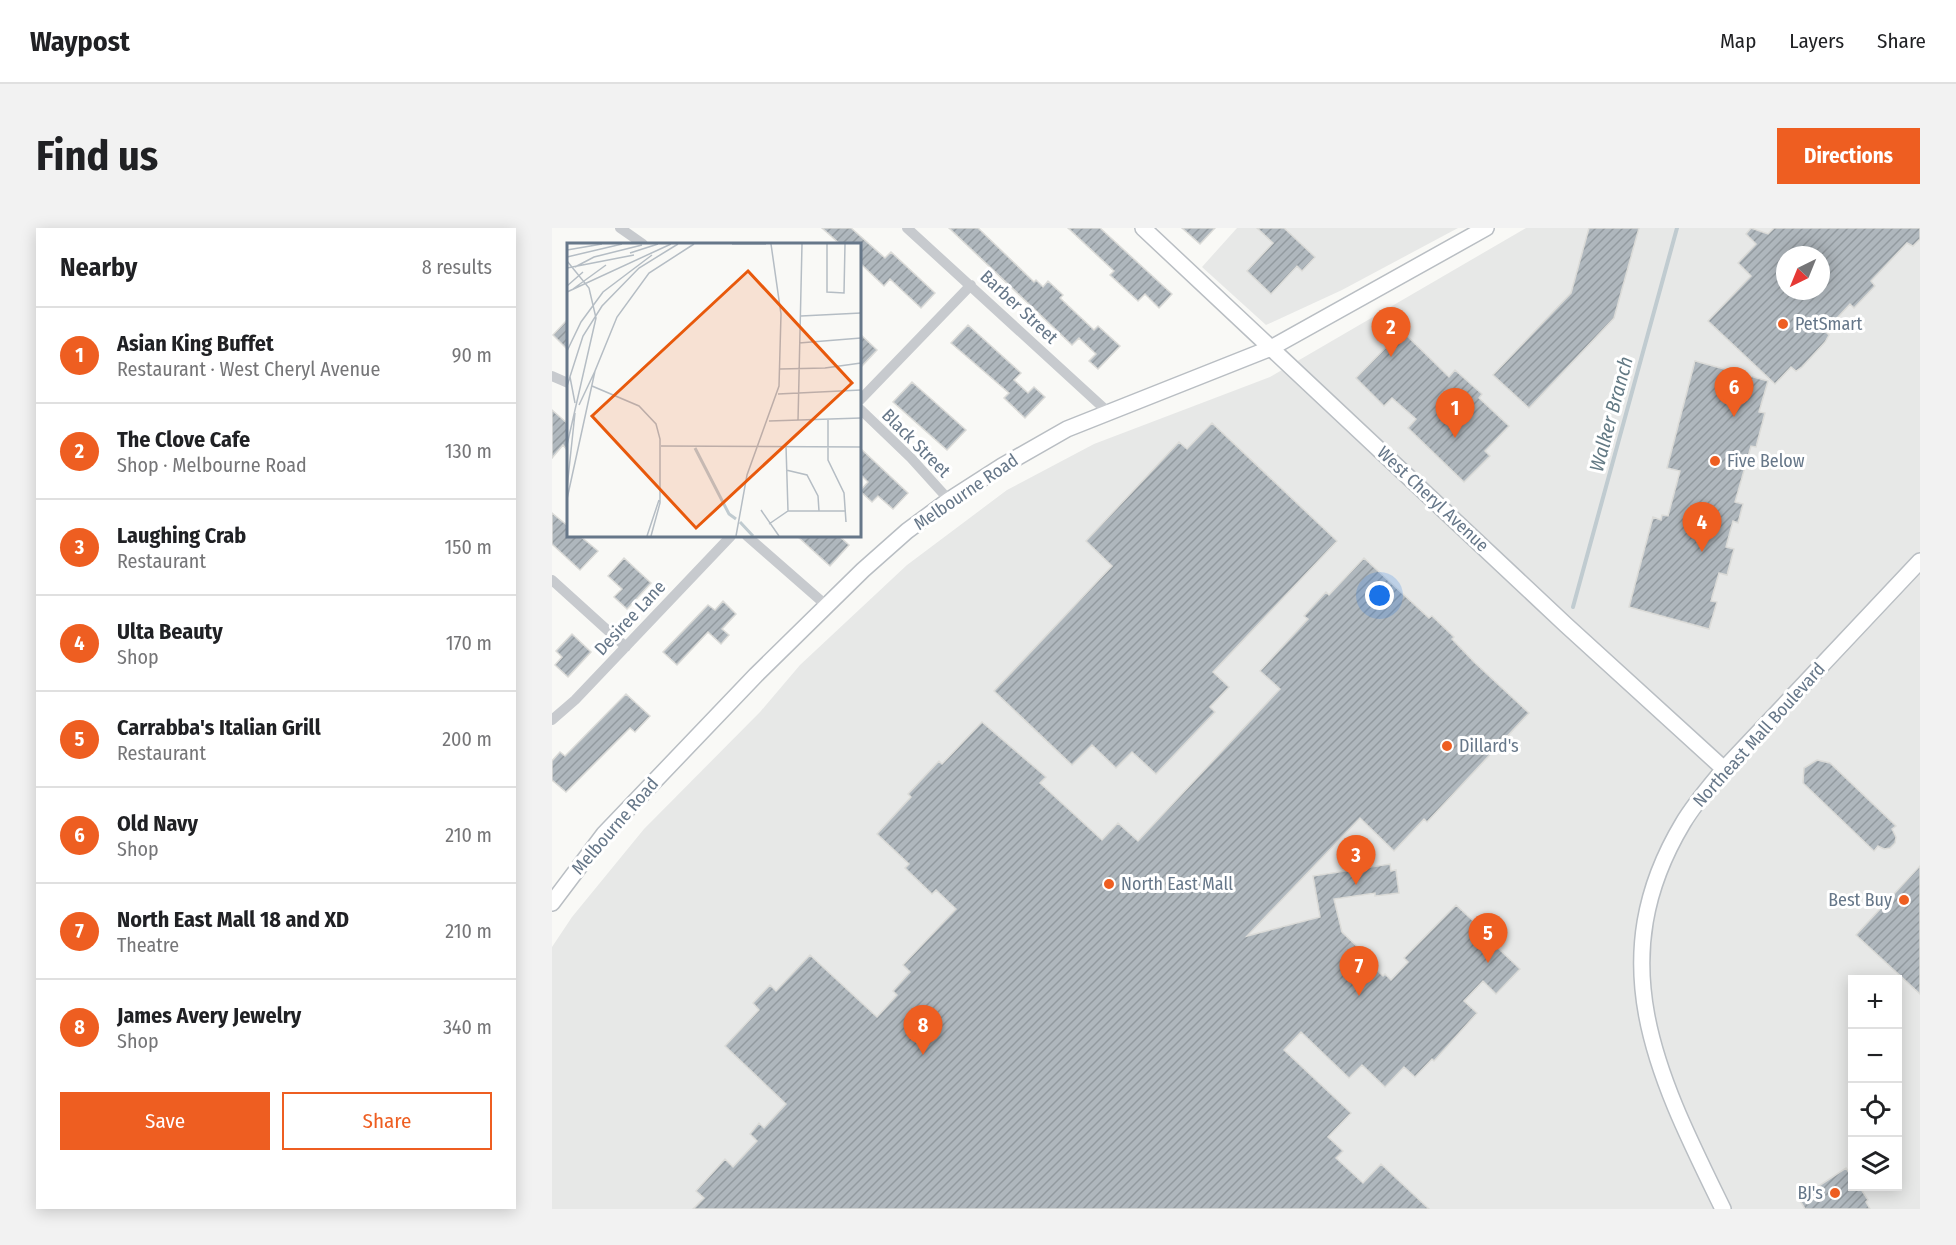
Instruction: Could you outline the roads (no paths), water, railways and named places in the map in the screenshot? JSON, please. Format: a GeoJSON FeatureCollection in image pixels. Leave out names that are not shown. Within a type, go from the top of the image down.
{"type":"FeatureCollection","features":[{"type":"Feature","properties":{"kind":"street"},"geometry":{"type":"LineString","coordinates":[[620,228],[642,243]]}},
{"type":"Feature","properties":{"kind":"street","name":"Barber Street"},"geometry":{"type":"LineString","coordinates":[[907,228],[1108,412]]}},
{"type":"Feature","properties":{"kind":"street","name":"West Cheryl Avenue"},"geometry":{"type":"LineString","coordinates":[[1143,228],[1566,625],[1724,769]]}},
{"type":"Feature","properties":{"kind":"street","name":"Melbourne Road"},"geometry":{"type":"LineString","coordinates":[[552,903],[604,834],[756,675],[907,531],[949,500],[1060,433],[1271,348],[1486,228]]}},
{"type":"Feature","properties":{"kind":"street"},"geometry":{"type":"LineString","coordinates":[[861,399],[971,285]]}},
{"type":"Feature","properties":{"kind":"street"},"geometry":{"type":"LineString","coordinates":[[552,376],[567,383]]}},
{"type":"Feature","properties":{"kind":"street","name":"Black Street"},"geometry":{"type":"LineString","coordinates":[[861,410],[911,458],[949,500]]}},
{"type":"Feature","properties":{"kind":"street","name":"Desiree Lane"},"geometry":{"type":"LineString","coordinates":[[552,720],[626,647],[730,537]]}},
{"type":"Feature","properties":{"kind":"street"},"geometry":{"type":"LineString","coordinates":[[748,537],[827,606]]}},
{"type":"Feature","properties":{"kind":"street","name":"Northeast Mall Boulevard"},"geometry":{"type":"LineString","coordinates":[[1723,1209],[1672,1101],[1654,1052],[1641,994],[1651,893],[1682,824],[1724,769],[1920,561]]}},
{"type":"Feature","properties":{"kind":"street"},"geometry":{"type":"LineString","coordinates":[[552,580],[626,647]]}},
{"type":"Feature","properties":{"kind":"waterway","name":"Walker Branch"},"geometry":{"type":"LineString","coordinates":[[1573,607],[1677,228]]}},
{"type":"Feature","properties":{"kind":"place","name":"PetSmart"},"geometry":{"type":"Point","coordinates":[1783,324]}},
{"type":"Feature","properties":{"kind":"place","name":"The Clove Cafe"},"geometry":{"type":"Point","coordinates":[1391,357]}},
{"type":"Feature","properties":{"kind":"place","name":"Old Navy"},"geometry":{"type":"Point","coordinates":[1734,417]}},
{"type":"Feature","properties":{"kind":"place","name":"Asian King Buffet"},"geometry":{"type":"Point","coordinates":[1455,438]}},
{"type":"Feature","properties":{"kind":"place","name":"Five Below"},"geometry":{"type":"Point","coordinates":[1715,461]}},
{"type":"Feature","properties":{"kind":"place","name":"Ulta Beauty"},"geometry":{"type":"Point","coordinates":[1702,552]}},
{"type":"Feature","properties":{"kind":"place","name":"Dillard's"},"geometry":{"type":"Point","coordinates":[1447,746]}},
{"type":"Feature","properties":{"kind":"place","name":"North East Mall"},"geometry":{"type":"Point","coordinates":[1109,884]}},
{"type":"Feature","properties":{"kind":"place","name":"Laughing Crab"},"geometry":{"type":"Point","coordinates":[1356,885]}},
{"type":"Feature","properties":{"kind":"place","name":"Best Buy"},"geometry":{"type":"Point","coordinates":[1904,900]}},
{"type":"Feature","properties":{"kind":"place","name":"Carrabba's Italian Grill"},"geometry":{"type":"Point","coordinates":[1488,963]}},
{"type":"Feature","properties":{"kind":"place","name":"North East Mall 18 and XD"},"geometry":{"type":"Point","coordinates":[1359,996]}},
{"type":"Feature","properties":{"kind":"place","name":"James Avery Jewelry"},"geometry":{"type":"Point","coordinates":[923,1055]}},
{"type":"Feature","properties":{"kind":"place","name":"BJ's"},"geometry":{"type":"Point","coordinates":[1835,1193]}}]}
